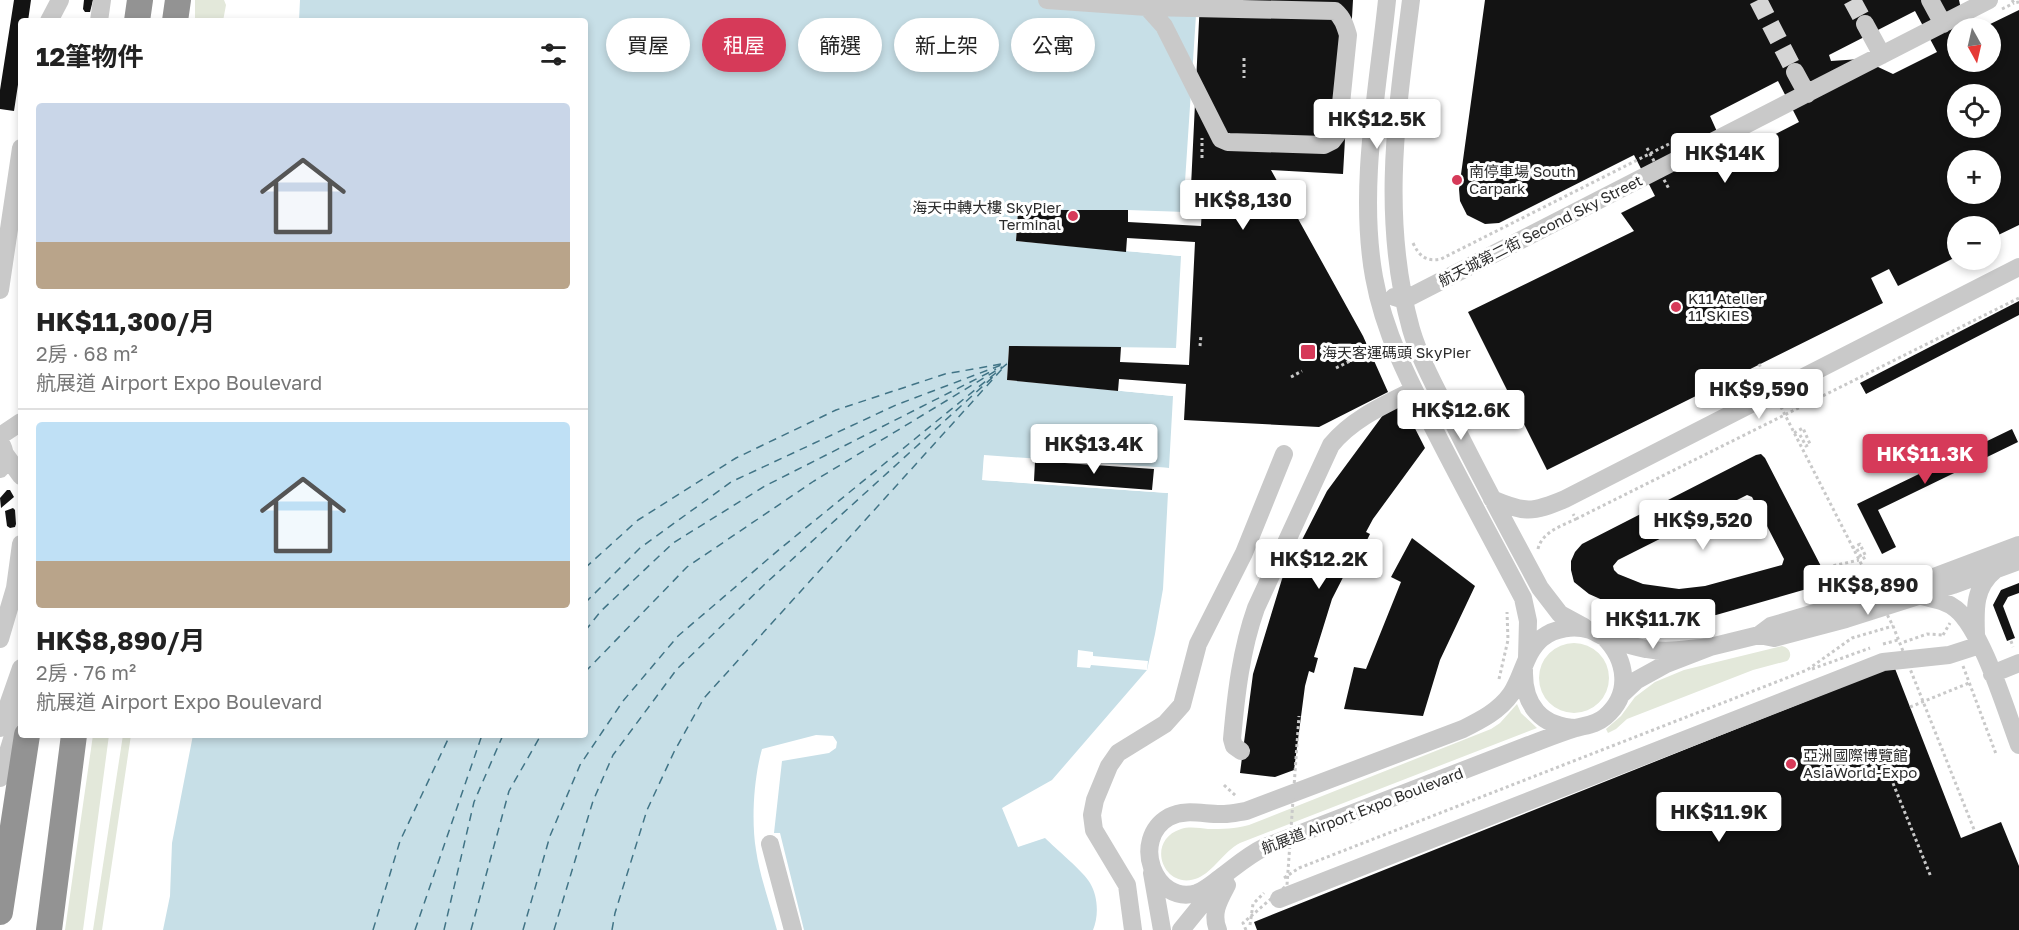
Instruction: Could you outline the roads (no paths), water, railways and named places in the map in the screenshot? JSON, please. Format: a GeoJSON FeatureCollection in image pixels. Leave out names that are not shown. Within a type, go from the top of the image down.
{"type":"FeatureCollection","features":[{"type":"Feature","properties":{"kind":"highway"},"geometry":{"type":"LineString","coordinates":[[137,18],[140,0]]}},
{"type":"Feature","properties":{"kind":"highway"},"geometry":{"type":"LineString","coordinates":[[175,18],[178,0]]}},
{"type":"Feature","properties":{"kind":"highway"},"geometry":{"type":"LineString","coordinates":[[0,912],[27,738]]}},
{"type":"Feature","properties":{"kind":"highway"},"geometry":{"type":"LineString","coordinates":[[49,930],[74,738]]}},
{"type":"Feature","properties":{"kind":"street"},"geometry":{"type":"LineString","coordinates":[[50,18],[58,0]]}},
{"type":"Feature","properties":{"kind":"street"},"geometry":{"type":"LineString","coordinates":[[57,18],[55,8],[58,0]]}},
{"type":"Feature","properties":{"kind":"street"},"geometry":{"type":"LineString","coordinates":[[99,18],[102,0]]}},
{"type":"Feature","properties":{"kind":"street"},"geometry":{"type":"LineString","coordinates":[[1047,0],[1147,7],[1335,11],[1340,16],[1348,35],[1338,133],[1332,141],[1324,145],[1228,142],[1221,139],[1164,26],[1147,7]]}},
{"type":"Feature","properties":{"kind":"street"},"geometry":{"type":"LineString","coordinates":[[1387,0],[1369,195],[1371,253],[1378,293],[1399,357],[1414,390],[1523,598],[1528,621],[1525,691],[1529,702],[1536,711],[1554,724],[1577,728]]}},
{"type":"Feature","properties":{"kind":"street"},"geometry":{"type":"LineString","coordinates":[[1412,0],[1402,72],[1393,172],[1395,240],[1411,330],[1424,364],[1546,598],[1560,614],[1598,634],[1617,652],[1624,670],[1621,695]]}},
{"type":"Feature","properties":{"kind":"street"},"geometry":{"type":"LineString","coordinates":[[1930,0],[1943,24]]}},
{"type":"Feature","properties":{"kind":"street","name":"航天城第二街 Second Sky Street"},"geometry":{"type":"LineString","coordinates":[[1404,300],[1989,0]]}},
{"type":"Feature","properties":{"kind":"street"},"geometry":{"type":"LineString","coordinates":[[1865,24],[1882,55]]}},
{"type":"Feature","properties":{"kind":"street"},"geometry":{"type":"LineString","coordinates":[[1796,72],[1807,94]]}},
{"type":"Feature","properties":{"kind":"street"},"geometry":{"type":"LineString","coordinates":[[0,290],[18,168]]}},
{"type":"Feature","properties":{"kind":"street"},"geometry":{"type":"LineString","coordinates":[[1492,498],[1524,510],[1543,508],[1565,499],[2019,267]]}},
{"type":"Feature","properties":{"kind":"street"},"geometry":{"type":"LineString","coordinates":[[1378,293],[1404,300]]}},
{"type":"Feature","properties":{"kind":"street"},"geometry":{"type":"LineString","coordinates":[[1240,751],[1234,746],[1232,739],[1240,670],[1248,632],[1256,608],[1331,446],[1342,431],[1356,421],[1414,390]]}},
{"type":"Feature","properties":{"kind":"street"},"geometry":{"type":"LineString","coordinates":[[5,451],[18,427]]}},
{"type":"Feature","properties":{"kind":"street"},"geometry":{"type":"LineString","coordinates":[[5,451],[10,442],[18,437]]}},
{"type":"Feature","properties":{"kind":"street"},"geometry":{"type":"LineString","coordinates":[[5,451],[18,470]]}},
{"type":"Feature","properties":{"kind":"street"},"geometry":{"type":"LineString","coordinates":[[1133,930],[1127,885],[1101,844],[1092,823],[1095,800],[1105,773],[1118,753],[1165,724],[1182,705],[1198,644],[1244,553],[1284,454]]}},
{"type":"Feature","properties":{"kind":"street","name":"航展道 Airport Expo Boulevard"},"geometry":{"type":"LineString","coordinates":[[1710,647],[1658,651],[1577,627],[1552,632],[1533,647],[1512,693],[1484,718],[1463,729],[1246,811],[1224,814],[1183,813],[1168,818],[1161,824],[1150,842],[1152,869],[1162,883],[1175,891],[1190,894],[1204,890],[1236,865],[1265,847],[1577,728],[1591,725],[1604,718],[1614,708],[1621,695],[1637,680],[1666,664],[1710,647],[1759,635],[1771,626],[1935,577],[2019,545]]}},
{"type":"Feature","properties":{"kind":"street","name":"航展道 Airport Expo Boulevard"},"geometry":{"type":"LineString","coordinates":[[1759,635],[1774,638],[1922,596],[2019,561]]}},
{"type":"Feature","properties":{"kind":"street"},"geometry":{"type":"LineString","coordinates":[[0,639],[15,588],[18,566]]}},
{"type":"Feature","properties":{"kind":"street"},"geometry":{"type":"LineString","coordinates":[[1995,570],[1987,577],[1978,592],[1975,617],[1978,639],[2019,745]]}},
{"type":"Feature","properties":{"kind":"street"},"geometry":{"type":"LineString","coordinates":[[1922,596],[1941,601],[1956,609],[1978,639]]}},
{"type":"Feature","properties":{"kind":"street"},"geometry":{"type":"LineString","coordinates":[[1275,893],[1883,662],[1958,653],[1978,639]]}},
{"type":"Feature","properties":{"kind":"street"},"geometry":{"type":"LineString","coordinates":[[1992,674],[2019,663]]}},
{"type":"Feature","properties":{"kind":"street"},"geometry":{"type":"LineString","coordinates":[[0,728],[18,677]]}},
{"type":"Feature","properties":{"kind":"street"},"geometry":{"type":"LineString","coordinates":[[0,778],[18,720]]}},
{"type":"Feature","properties":{"kind":"street"},"geometry":{"type":"LineString","coordinates":[[770,844],[793,930]]}},
{"type":"Feature","properties":{"kind":"street"},"geometry":{"type":"LineString","coordinates":[[1181,930],[1236,865]]}},
{"type":"Feature","properties":{"kind":"street"},"geometry":{"type":"LineString","coordinates":[[1218,930],[1214,916],[1218,902],[1236,865]]}},
{"type":"Feature","properties":{"kind":"street"},"geometry":{"type":"LineString","coordinates":[[1152,869],[1162,930]]}},
{"type":"Feature","properties":{"kind":"water"},"geometry":{"type":"Polygon","coordinates":[[[300,0],[1197,0],[1183,212],[1018,211],[1016,241],[1181,256],[1176,348],[1009,347],[1007,380],[1173,396],[1169,468],[984,456],[983,480],[1168,493],[1163,589],[1147,670],[1052,780],[1002,808],[1018,847],[1045,838],[1087,878],[1093,888],[1097,906],[1093,930],[804,930],[780,833],[774,833],[782,761],[829,753],[836,748],[837,742],[833,736],[816,735],[762,749],[759,760],[754,799],[754,838],[760,870],[777,930],[163,930],[170,896],[172,843],[192,738],[588,738],[588,18],[299,18],[300,0]]]}},
{"type":"Feature","properties":{"kind":"tunnel"},"geometry":{"type":"LineString","coordinates":[[1758,0],[1795,72]]}},
{"type":"Feature","properties":{"kind":"tunnel"},"geometry":{"type":"LineString","coordinates":[[1852,0],[1865,24]]}},
{"type":"Feature","properties":{"kind":"place","name":"南停車場 South Carpark"},"geometry":{"type":"Point","coordinates":[1457,180]}},
{"type":"Feature","properties":{"kind":"place","name":"海天中轉大樓 SkyPier Terminal"},"geometry":{"type":"Point","coordinates":[1073,216]}},
{"type":"Feature","properties":{"kind":"place","name":"K11 Atelier 11 SKIES"},"geometry":{"type":"Point","coordinates":[1676,307]}},
{"type":"Feature","properties":{"kind":"place","name":"海天客運碼頭 SkyPier"},"geometry":{"type":"Point","coordinates":[1308,352]}},
{"type":"Feature","properties":{"kind":"place","name":"亞洲國際博覽館 AsiaWorld-Expo"},"geometry":{"type":"Point","coordinates":[1791,764]}}]}
